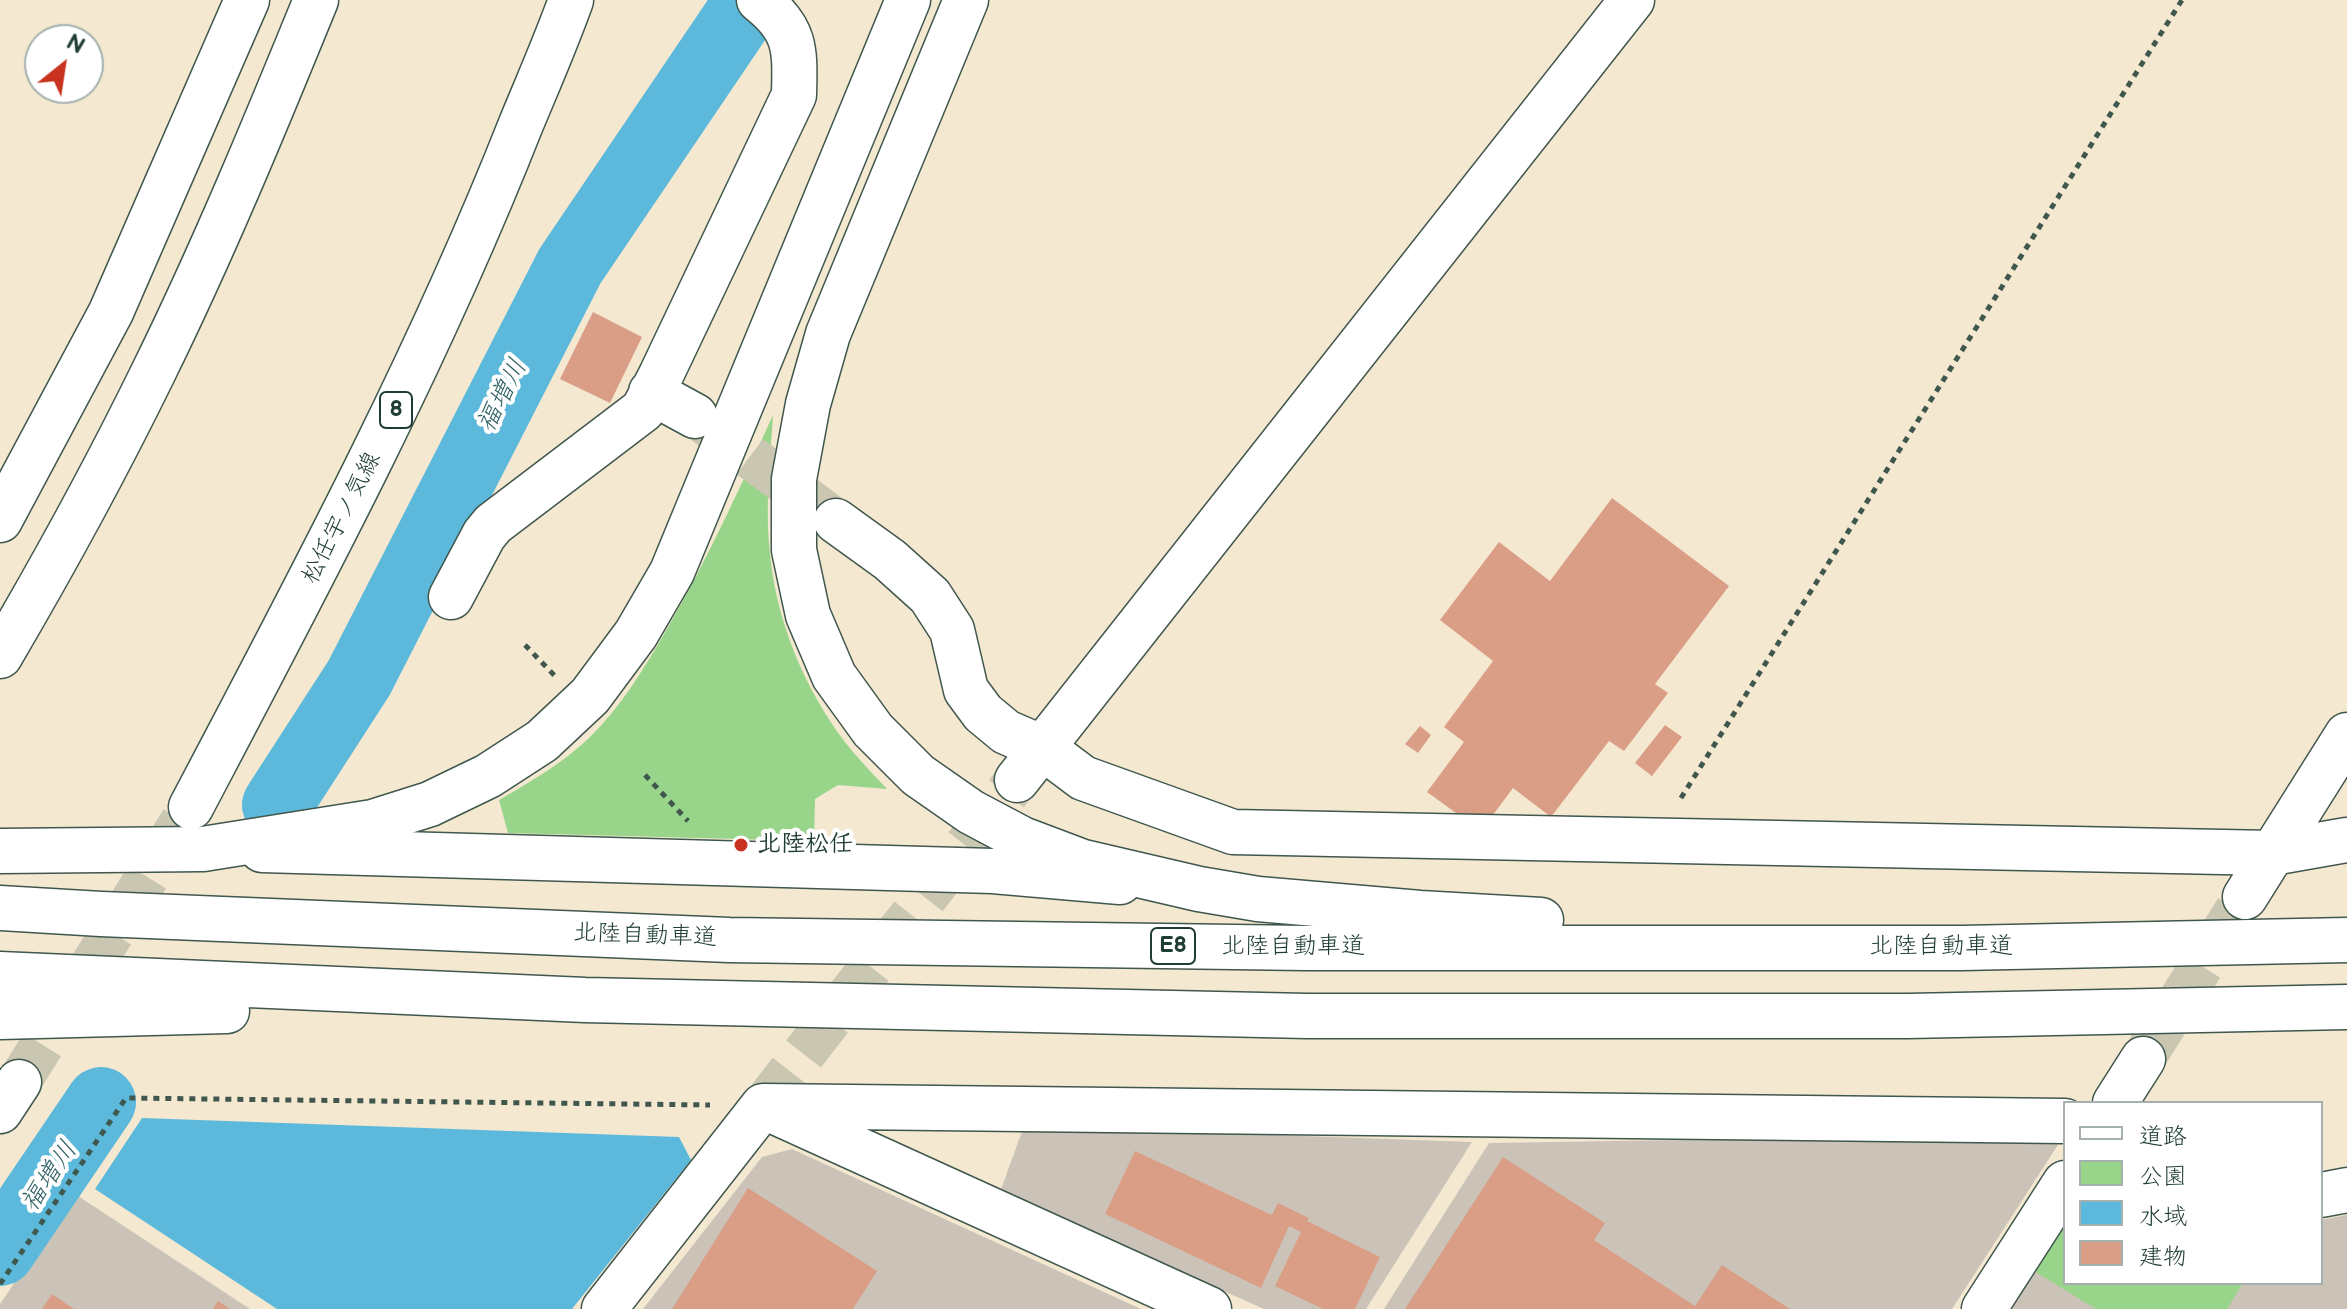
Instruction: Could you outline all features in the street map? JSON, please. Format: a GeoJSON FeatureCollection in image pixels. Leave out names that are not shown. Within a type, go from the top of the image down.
{"type":"FeatureCollection","features":[{"type":"Feature","properties":{"kind":"main road"},"geometry":{"type":"LineString","coordinates":[[0,520],[111,312],[247,0]]}},
{"type":"Feature","properties":{"kind":"main road"},"geometry":{"type":"LineString","coordinates":[[0,656],[43,583],[154,373],[251,158],[316,0]]}},
{"type":"Feature","properties":{"kind":"main road","name":"松任宇ノ気線"},"geometry":{"type":"LineString","coordinates":[[191,807],[307,588],[410,382],[494,193],[571,0]]}},
{"type":"Feature","properties":{"kind":"main road"},"geometry":{"type":"LineString","coordinates":[[203,849],[373,822],[430,804],[488,776],[542,741],[590,696],[636,634],[672,572],[908,0]]}},
{"type":"Feature","properties":{"kind":"main road"},"geometry":{"type":"LineString","coordinates":[[966,0],[828,334],[808,404],[794,479],[794,550],[808,615],[834,676],[873,730],[918,775],[971,812],[1022,839],[1083,862],[1199,889],[1258,899],[1391,911],[1592,923],[1774,927],[2282,925],[2347,930]]}},
{"type":"Feature","properties":{"kind":"main road"},"geometry":{"type":"LineString","coordinates":[[1030,764],[1632,0]]}},
{"type":"Feature","properties":{"kind":"main road"},"geometry":{"type":"LineString","coordinates":[[451,597],[493,524],[643,410],[794,95],[795,53],[787,29],[762,3]]}},
{"type":"Feature","properties":{"kind":"main road"},"geometry":{"type":"LineString","coordinates":[[651,392],[695,416]]}},
{"type":"Feature","properties":{"kind":"main road"},"geometry":{"type":"LineString","coordinates":[[836,521],[890,560],[930,596],[952,630],[966,690],[983,713],[1006,732],[1030,764],[1083,778],[1233,832],[2272,853],[2347,840]]}},
{"type":"Feature","properties":{"kind":"main road"},"geometry":{"type":"LineString","coordinates":[[2245,897],[2347,735]]}},
{"type":"Feature","properties":{"kind":"main road"},"geometry":{"type":"LineString","coordinates":[[0,851],[203,849],[993,871],[1199,889]]}},
{"type":"Feature","properties":{"kind":"main road","name":"北陸自動車道"},"geometry":{"type":"LineString","coordinates":[[0,908],[729,940],[1306,948],[1962,948],[2347,940]]}},
{"type":"Feature","properties":{"kind":"main road"},"geometry":{"type":"LineString","coordinates":[[0,974],[585,1000],[1307,1016],[1908,1016],[2347,1007]]}},
{"type":"Feature","properties":{"kind":"main road"},"geometry":{"type":"LineString","coordinates":[[0,1017],[585,1000]]}},
{"type":"Feature","properties":{"kind":"main road"},"geometry":{"type":"LineString","coordinates":[[2116,1101],[2143,1059]]}},
{"type":"Feature","properties":{"kind":"main road"},"geometry":{"type":"LineString","coordinates":[[763,1106],[2063,1121]]}},
{"type":"Feature","properties":{"kind":"main road"},"geometry":{"type":"LineString","coordinates":[[604,1309],[763,1106]]}},
{"type":"Feature","properties":{"kind":"main road"},"geometry":{"type":"LineString","coordinates":[[763,1106],[1209,1309]]}},
{"type":"Feature","properties":{"kind":"main road"},"geometry":{"type":"LineString","coordinates":[[1984,1309],[2063,1186]]}},
{"type":"Feature","properties":{"kind":"main road"},"geometry":{"type":"LineString","coordinates":[[2323,1195],[2347,1190]]}},
{"type":"Feature","properties":{"kind":"path"},"geometry":{"type":"LineString","coordinates":[[1654,841],[2182,0]]}},
{"type":"Feature","properties":{"kind":"path"},"geometry":{"type":"LineString","coordinates":[[525,645],[559,680]]}},
{"type":"Feature","properties":{"kind":"path"},"geometry":{"type":"LineString","coordinates":[[0,1284],[126,1098],[763,1106]]}},
{"type":"Feature","properties":{"kind":"shaded area"},"geometry":{"type":"Polygon","coordinates":[[[1024,1126],[1472,1142],[1366,1309],[1264,1309],[1000,1192],[1024,1126]]]}},
{"type":"Feature","properties":{"kind":"shaded area"},"geometry":{"type":"Polygon","coordinates":[[[2063,1134],[1952,1309],[1384,1309],[1489,1143],[2063,1134]]]}},
{"type":"Feature","properties":{"kind":"shaded area"},"geometry":{"type":"Polygon","coordinates":[[[792,1149],[1141,1309],[643,1309],[762,1157],[792,1149]]]}},
{"type":"Feature","properties":{"kind":"shaded area"},"geometry":{"type":"Polygon","coordinates":[[[75,1194],[250,1309],[0,1309],[0,1304],[75,1194]]]}},
{"type":"Feature","properties":{"kind":"shaded area"},"geometry":{"type":"Polygon","coordinates":[[[2347,1215],[2347,1309],[2010,1309],[2063,1225],[2063,1285],[2323,1285],[2323,1220],[2347,1215]]]}},
{"type":"Feature","properties":{"kind":"green space"},"geometry":{"type":"Polygon","coordinates":[[[773,415],[768,526],[771,563],[781,613],[799,663],[823,710],[853,752],[887,789],[838,785],[815,799],[814,841],[508,833],[499,800],[546,772],[579,747],[612,713],[641,672],[682,603],[736,497],[773,415]]]}},
{"type":"Feature","properties":{"kind":"green space"},"geometry":{"type":"Polygon","coordinates":[[[2063,1225],[2063,1285],[2242,1285],[2227,1309],[2096,1309],[2034,1271],[2063,1225]]]}},
{"type":"Feature","properties":{"kind":"water"},"geometry":{"type":"Polygon","coordinates":[[[142,1118],[679,1137],[691,1160],[572,1309],[277,1309],[95,1189],[142,1118]]]}},
{"type":"Feature","properties":{"kind":"building"},"geometry":{"type":"Polygon","coordinates":[[[593,312],[642,337],[610,403],[560,379],[593,312]]]}},
{"type":"Feature","properties":{"kind":"building"},"geometry":{"type":"Polygon","coordinates":[[[1612,498],[1729,586],[1655,684],[1668,693],[1624,751],[1609,741],[1551,817],[1513,788],[1481,831],[1427,792],[1464,742],[1444,727],[1493,661],[1440,620],[1499,542],[1550,581],[1612,498]]]}},
{"type":"Feature","properties":{"kind":"building"},"geometry":{"type":"Polygon","coordinates":[[[1665,725],[1682,737],[1652,776],[1635,763],[1665,725]]]}},
{"type":"Feature","properties":{"kind":"building"},"geometry":{"type":"Polygon","coordinates":[[[1420,726],[1431,735],[1418,753],[1405,744],[1420,726]]]}},
{"type":"Feature","properties":{"kind":"building"},"geometry":{"type":"Polygon","coordinates":[[[1135,1151],[1272,1215],[1278,1203],[1380,1257],[1355,1309],[1323,1309],[1275,1286],[1301,1232],[1289,1226],[1261,1288],[1105,1214],[1135,1151]]]}},
{"type":"Feature","properties":{"kind":"building"},"geometry":{"type":"Polygon","coordinates":[[[1503,1157],[1605,1223],[1594,1240],[1695,1306],[1722,1265],[1790,1309],[1405,1309],[1503,1157]]]}},
{"type":"Feature","properties":{"kind":"building"},"geometry":{"type":"Polygon","coordinates":[[[748,1188],[877,1271],[853,1309],[672,1309],[748,1188]]]}},
{"type":"Feature","properties":{"kind":"building"},"geometry":{"type":"Polygon","coordinates":[[[52,1294],[74,1309],[42,1309],[52,1294]]]}},
{"type":"Feature","properties":{"kind":"building"},"geometry":{"type":"Polygon","coordinates":[[[218,1301],[230,1309],[213,1309],[218,1301]]]}},
{"type":"Feature","properties":{"kind":"waterway","name":"福増川"},"geometry":{"type":"LineString","coordinates":[[277,805],[359,678],[570,266],[750,0]]}},
{"type":"Feature","properties":{"kind":"waterway","name":"福増川"},"geometry":{"type":"LineString","coordinates":[[0,1251],[101,1102]]}},
{"type":"Feature","properties":{"kind":"tunnel"},"geometry":{"type":"LineString","coordinates":[[697,417],[836,521]]}},
{"type":"Feature","properties":{"kind":"tunnel"},"geometry":{"type":"LineString","coordinates":[[763,1106],[1017,780]]}},
{"type":"Feature","properties":{"kind":"tunnel"},"geometry":{"type":"LineString","coordinates":[[19,1082],[191,807]]}},
{"type":"Feature","properties":{"kind":"tunnel"},"geometry":{"type":"LineString","coordinates":[[2143,1059],[2245,897]]}},
{"type":"Feature","properties":{"kind":"place","name":"北陸松任"},"geometry":{"type":"Point","coordinates":[741,845]}}]}
